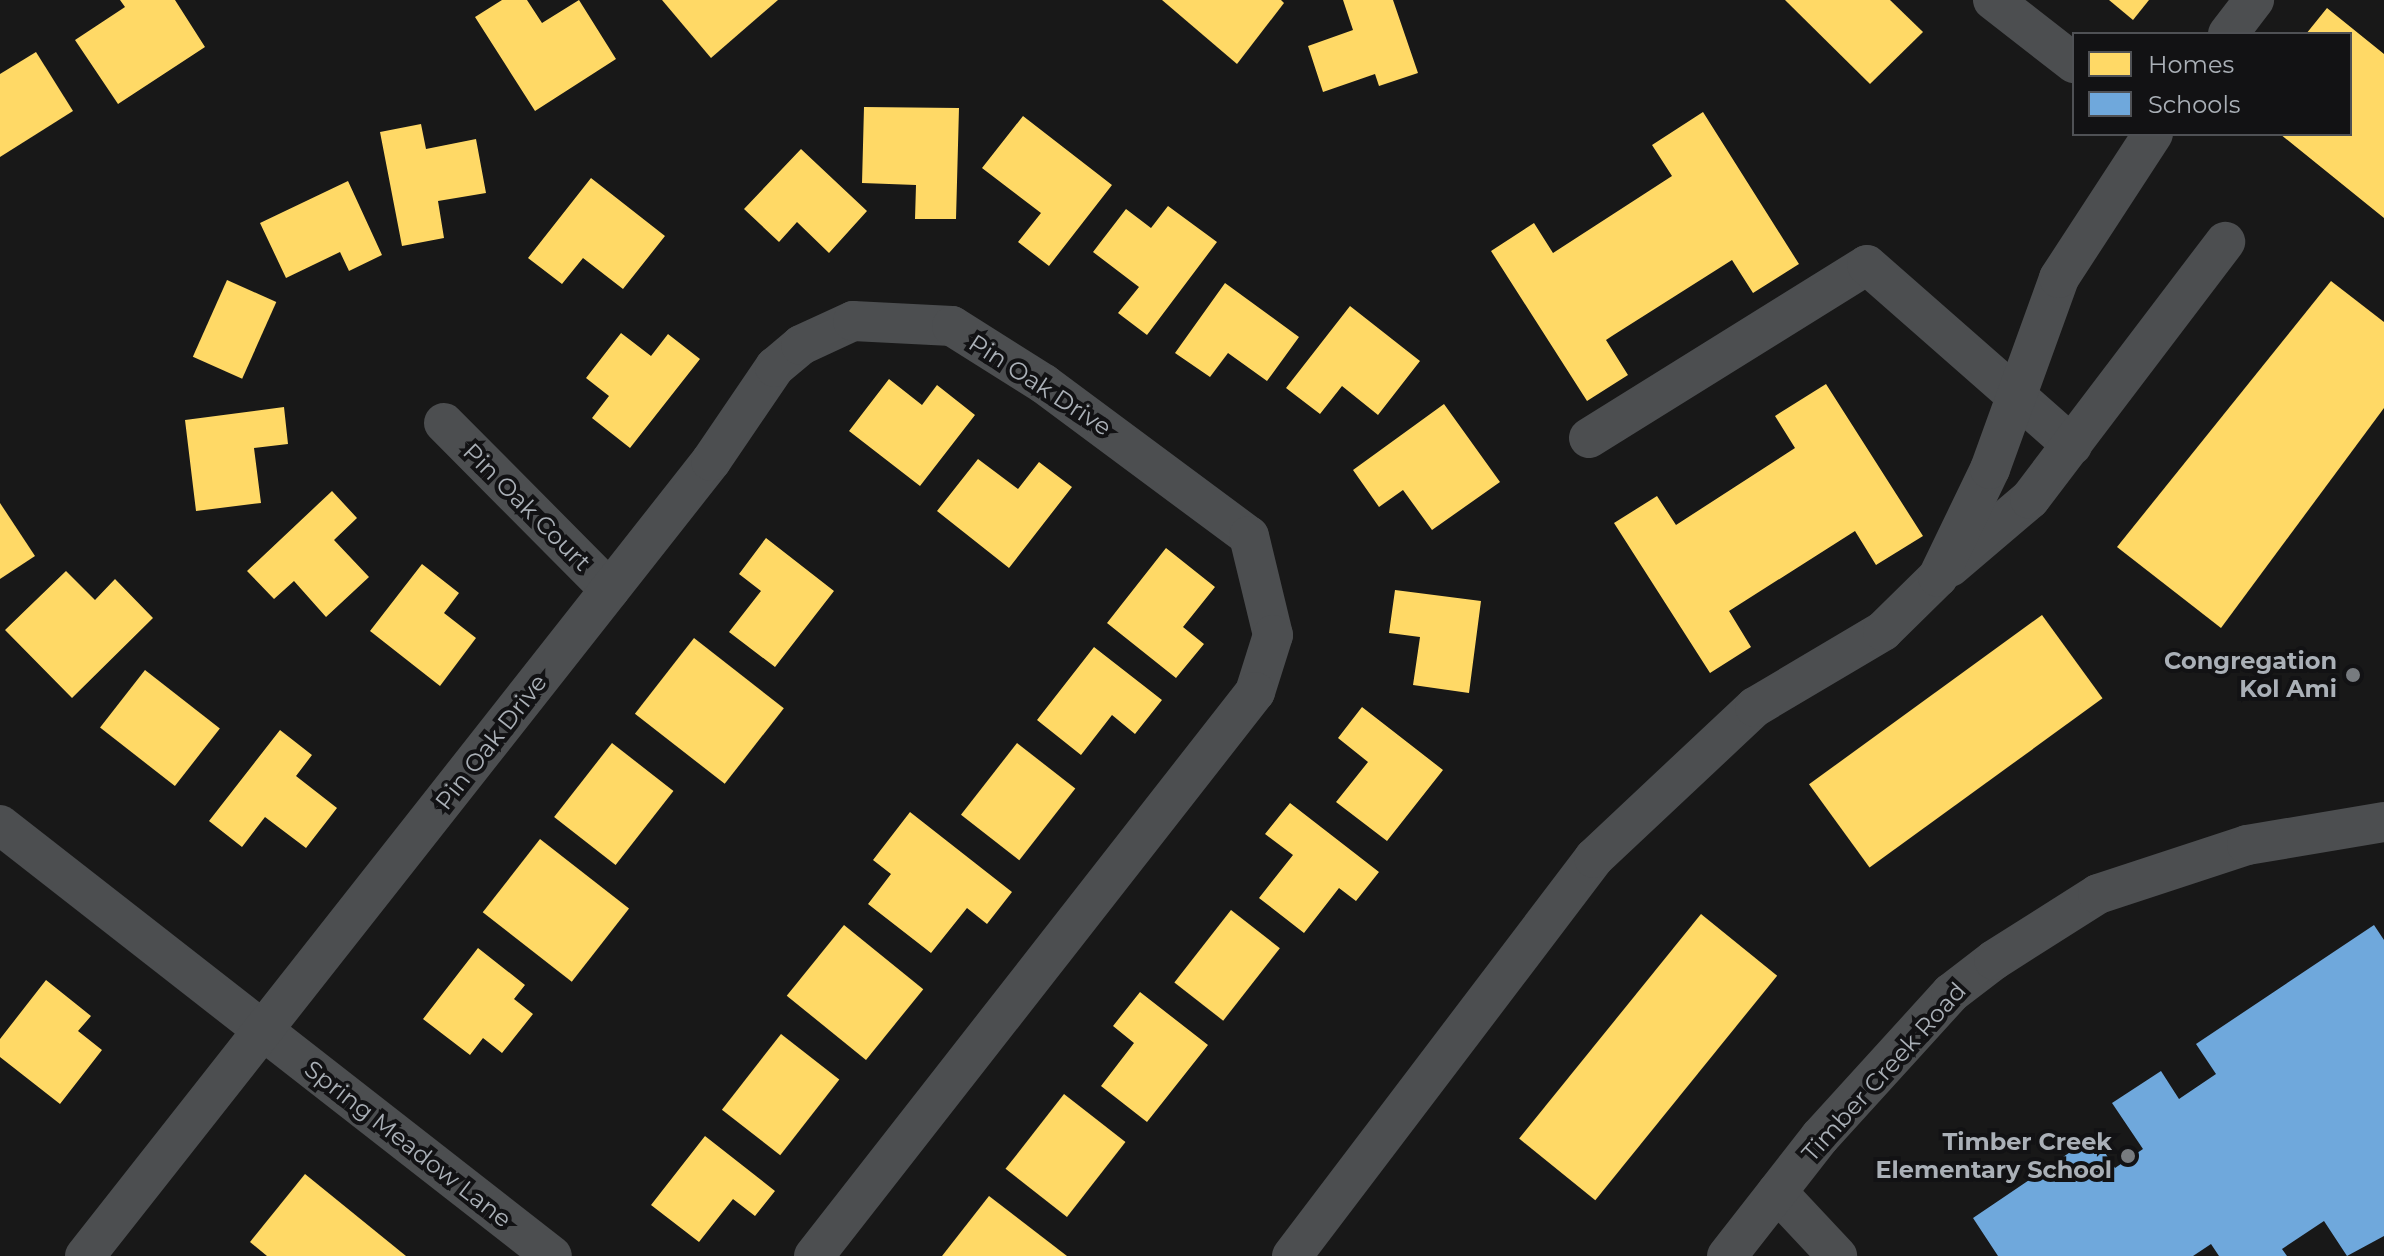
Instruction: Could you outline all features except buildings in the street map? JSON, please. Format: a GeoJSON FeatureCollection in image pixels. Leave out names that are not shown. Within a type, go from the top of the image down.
{"type":"FeatureCollection","features":[{"type":"Feature","properties":{"kind":"street"},"geometry":{"type":"LineString","coordinates":[[1993,0],[2072,61]]}},
{"type":"Feature","properties":{"kind":"street"},"geometry":{"type":"LineString","coordinates":[[2230,32],[2254,0]]}},
{"type":"Feature","properties":{"kind":"street"},"geometry":{"type":"LineString","coordinates":[[1938,577],[2017,392],[2059,278],[2152,136]]}},
{"type":"Feature","properties":{"kind":"street"},"geometry":{"type":"LineString","coordinates":[[1292,1256],[1594,858],[1755,707],[1883,631],[1938,577],[2030,499],[2225,242]]}},
{"type":"Feature","properties":{"kind":"street"},"geometry":{"type":"LineString","coordinates":[[1589,438],[1867,265],[2017,392],[2072,445]]}},
{"type":"Feature","properties":{"kind":"street","name":"Pin Oak Drive"},"geometry":{"type":"LineString","coordinates":[[265,1032],[610,590],[775,367],[801,345],[853,321],[952,326],[1159,466],[1249,536],[1259,566],[1273,635],[1255,692],[814,1256]]}},
{"type":"Feature","properties":{"kind":"street","name":"Pin Oak Court"},"geometry":{"type":"LineString","coordinates":[[444,423],[610,590]]}},
{"type":"Feature","properties":{"kind":"street","name":"Timber Creek Road"},"geometry":{"type":"LineString","coordinates":[[1727,1256],[1777,1192],[1951,993],[2098,894],[2247,845],[2384,822]]}},
{"type":"Feature","properties":{"kind":"street","name":"Spring Meadow Lane"},"geometry":{"type":"LineString","coordinates":[[0,825],[552,1256]]}},
{"type":"Feature","properties":{"kind":"street"},"geometry":{"type":"LineString","coordinates":[[85,1256],[265,1032]]}},
{"type":"Feature","properties":{"kind":"street"},"geometry":{"type":"LineString","coordinates":[[1777,1192],[1837,1256]]}},
{"type":"Feature","properties":{"kind":"place","name":"Congregation Kol Ami"},"geometry":{"type":"Point","coordinates":[2353,675]}},
{"type":"Feature","properties":{"kind":"place","name":"Timber Creek Elementary School"},"geometry":{"type":"Point","coordinates":[2128,1156]}}]}
